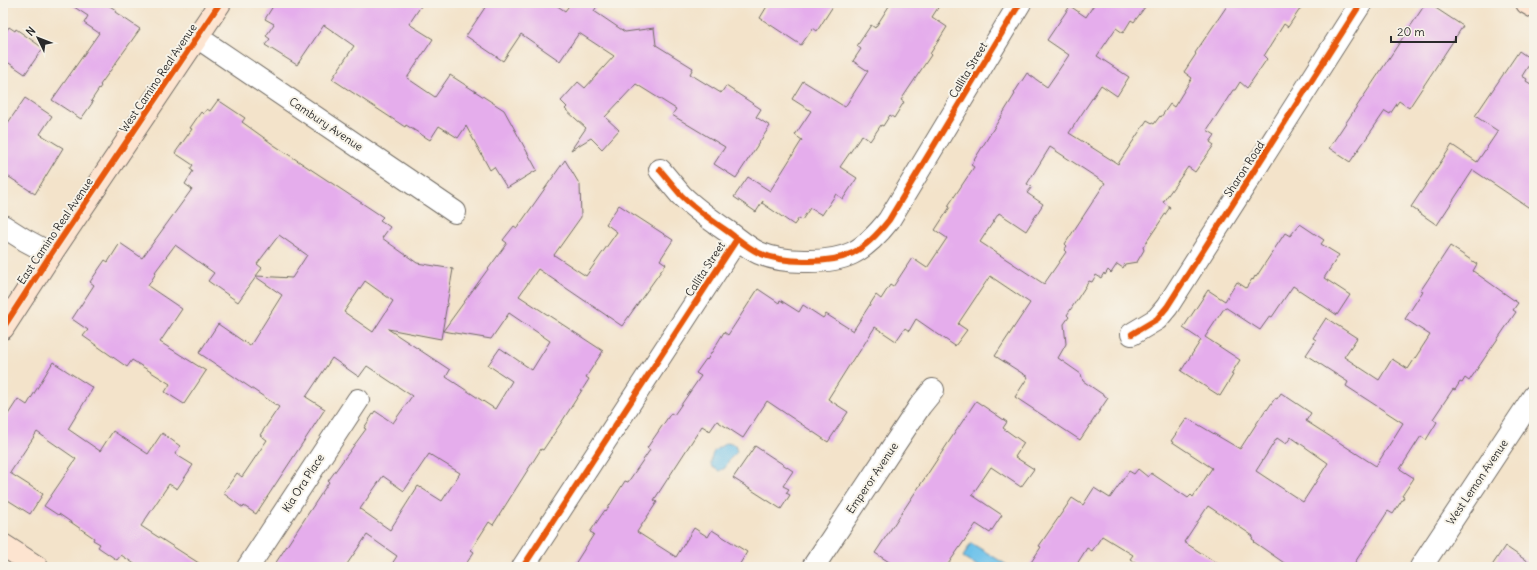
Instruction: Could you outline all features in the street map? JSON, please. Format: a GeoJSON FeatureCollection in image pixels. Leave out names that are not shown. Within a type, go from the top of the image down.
{"type":"FeatureCollection","features":[{"type":"Feature","properties":{"kind":"street","name":"West Camino Real Avenue"},"geometry":{"type":"LineString","coordinates":[[125,145],[220,3]]}},
{"type":"Feature","properties":{"kind":"street","name":"Callita Street"},"geometry":{"type":"LineString","coordinates":[[523,567],[737,239],[759,253],[774,258],[793,261],[825,262],[844,257],[864,246],[880,232],[889,220],[1020,3]]}},
{"type":"Feature","properties":{"kind":"street","name":"Sharon Road"},"geometry":{"type":"LineString","coordinates":[[1132,334],[1157,319],[1167,307],[1361,3]]}},
{"type":"Feature","properties":{"kind":"street"},"geometry":{"type":"LineString","coordinates":[[1527,3],[1534,7]]}},
{"type":"Feature","properties":{"kind":"street","name":"Cambury Avenue"},"geometry":{"type":"LineString","coordinates":[[197,37],[455,212]]}},
{"type":"Feature","properties":{"kind":"street","name":"East Camino Real Avenue"},"geometry":{"type":"LineString","coordinates":[[3,328],[125,145]]}},
{"type":"Feature","properties":{"kind":"street"},"geometry":{"type":"LineString","coordinates":[[660,170],[682,195],[737,239]]}},
{"type":"Feature","properties":{"kind":"street"},"geometry":{"type":"LineString","coordinates":[[3,226],[51,254]]}},
{"type":"Feature","properties":{"kind":"street","name":"Emperor Avenue"},"geometry":{"type":"LineString","coordinates":[[813,567],[920,406],[933,390]]}},
{"type":"Feature","properties":{"kind":"street","name":"West Lemon Avenue"},"geometry":{"type":"LineString","coordinates":[[1421,567],[1534,396]]}},
{"type":"Feature","properties":{"kind":"street","name":"Kia Ora Place"},"geometry":{"type":"LineString","coordinates":[[248,567],[358,400]]}},
{"type":"Feature","properties":{"kind":"street"},"geometry":{"type":"LineString","coordinates":[[3,545],[37,567]]}},
{"type":"Feature","properties":{"kind":"water"},"geometry":{"type":"Polygon","coordinates":[[[727,443],[735,445],[737,452],[729,460],[725,468],[719,471],[711,466],[712,457],[714,451],[727,443]]]}},
{"type":"Feature","properties":{"kind":"water"},"geometry":{"type":"Polygon","coordinates":[[[971,543],[1007,565],[1006,567],[979,567],[963,557],[971,543]]]}},
{"type":"Feature","properties":{"kind":"building"},"geometry":{"type":"Polygon","coordinates":[[[68,3],[105,3],[116,10],[115,12],[140,29],[100,85],[101,86],[91,101],[93,102],[81,119],[52,100],[99,33],[84,23],[88,16],[68,3]]]}},
{"type":"Feature","properties":{"kind":"building"},"geometry":{"type":"Polygon","coordinates":[[[275,3],[423,3],[409,24],[433,39],[407,78],[435,97],[450,75],[504,110],[537,170],[507,188],[494,167],[490,170],[466,126],[458,138],[439,126],[430,140],[406,125],[405,127],[332,79],[354,46],[324,25],[297,65],[265,45],[270,39],[266,36],[274,24],[265,19],[275,3]]]}},
{"type":"Feature","properties":{"kind":"building"},"geometry":{"type":"Polygon","coordinates":[[[488,3],[553,3],[565,11],[571,3],[599,3],[594,11],[625,32],[654,28],[656,45],[693,68],[690,74],[721,93],[726,86],[761,109],[756,117],[770,126],[736,178],[714,164],[725,147],[672,115],[676,109],[636,84],[605,117],[619,130],[602,149],[591,138],[571,150],[586,128],[565,109],[567,107],[561,101],[578,82],[585,88],[614,56],[579,33],[560,61],[521,34],[503,61],[466,36],[488,3]]]}},
{"type":"Feature","properties":{"kind":"building"},"geometry":{"type":"Polygon","coordinates":[[[769,3],[835,3],[817,31],[813,28],[801,45],[760,18],[769,3]]]}},
{"type":"Feature","properties":{"kind":"building"},"geometry":{"type":"Polygon","coordinates":[[[891,3],[941,3],[932,17],[947,27],[930,54],[931,55],[901,100],[904,102],[894,118],[890,115],[870,141],[862,135],[840,167],[857,178],[843,199],[836,194],[822,215],[810,208],[802,220],[799,218],[794,225],[762,203],[763,201],[756,212],[734,197],[748,177],[770,191],[802,140],[795,135],[811,111],[792,99],[803,81],[845,107],[868,71],[853,61],[861,49],[857,46],[871,25],[875,28],[891,3]]]}},
{"type":"Feature","properties":{"kind":"building"},"geometry":{"type":"Polygon","coordinates":[[[1095,3],[1148,3],[1134,22],[1131,20],[1123,33],[1116,28],[1097,56],[1129,77],[1117,96],[1101,85],[1069,133],[1118,164],[1147,120],[1154,124],[1170,104],[1174,107],[1192,78],[1184,72],[1229,3],[1304,3],[1288,27],[1284,24],[1264,56],[1267,59],[1247,88],[1240,82],[1235,90],[1233,90],[1207,130],[1215,135],[1210,142],[1214,145],[1195,172],[1188,167],[1163,202],[1170,207],[1143,247],[1144,250],[1137,262],[1125,264],[1123,268],[1117,264],[1111,273],[1108,270],[1101,278],[1096,275],[1092,282],[1089,281],[1067,315],[1069,317],[1064,324],[1066,344],[1058,358],[1081,374],[1083,381],[1108,398],[1080,440],[1015,397],[1028,377],[995,356],[1030,303],[990,276],[958,324],[967,330],[955,346],[916,319],[909,331],[905,328],[896,341],[875,327],[828,399],[848,412],[828,442],[767,401],[743,438],[717,421],[710,431],[702,426],[654,500],[657,502],[637,532],[676,557],[694,528],[708,537],[712,530],[747,552],[738,567],[573,567],[594,534],[590,532],[605,510],[606,511],[625,481],[628,482],[650,450],[647,448],[671,413],[674,415],[701,376],[696,373],[706,359],[707,360],[724,332],[728,335],[758,289],[779,303],[780,300],[799,312],[803,305],[823,318],[826,314],[853,331],[876,295],[881,299],[890,285],[893,287],[912,258],[927,268],[947,238],[935,230],[950,207],[948,206],[974,167],[971,165],[1027,73],[1047,87],[1069,55],[1047,40],[1070,6],[1086,17],[1095,3]],[[1050,147],[1027,184],[1032,187],[1027,193],[1043,204],[1026,231],[999,213],[980,242],[1044,284],[1066,252],[1064,250],[1067,246],[1065,244],[1105,183],[1050,147]]]}},
{"type":"Feature","properties":{"kind":"building"},"geometry":{"type":"Polygon","coordinates":[[[1426,3],[1463,26],[1409,108],[1399,101],[1390,114],[1385,111],[1350,162],[1329,148],[1426,3]]]}},
{"type":"Feature","properties":{"kind":"building"},"geometry":{"type":"Polygon","coordinates":[[[9,27],[15,31],[16,29],[43,48],[25,74],[3,59],[3,36],[9,27]]]}},
{"type":"Feature","properties":{"kind":"building"},"geometry":{"type":"Polygon","coordinates":[[[1519,51],[1532,60],[1522,76],[1527,79],[1526,81],[1534,86],[1534,211],[1473,170],[1437,225],[1411,207],[1452,145],[1477,162],[1498,131],[1475,116],[1519,51]]]}},
{"type":"Feature","properties":{"kind":"building"},"geometry":{"type":"Polygon","coordinates":[[[25,98],[52,116],[40,134],[63,148],[35,194],[3,173],[3,130],[25,98]]]}},
{"type":"Feature","properties":{"kind":"building"},"geometry":{"type":"Polygon","coordinates":[[[218,100],[245,118],[242,122],[274,145],[383,217],[380,220],[390,227],[382,238],[417,263],[453,269],[441,339],[388,329],[450,370],[446,377],[495,409],[512,381],[488,365],[500,348],[532,370],[550,341],[509,313],[491,339],[443,331],[507,243],[503,240],[514,226],[517,228],[565,160],[580,185],[581,217],[554,255],[586,276],[617,232],[606,224],[619,205],[673,240],[660,260],[666,264],[622,326],[538,269],[519,296],[603,351],[586,377],[589,379],[561,423],[543,450],[541,449],[493,525],[489,522],[471,550],[474,552],[464,567],[390,567],[397,556],[367,535],[345,567],[273,567],[329,482],[328,481],[366,429],[364,428],[375,411],[393,423],[412,396],[367,366],[359,377],[332,358],[306,397],[325,409],[256,514],[244,506],[243,508],[223,493],[237,473],[242,477],[267,440],[260,435],[279,407],[199,353],[218,324],[250,346],[282,295],[256,277],[238,302],[208,281],[214,273],[175,245],[155,272],[156,273],[148,286],[182,309],[160,342],[206,371],[184,404],[165,392],[170,384],[132,360],[127,367],[83,336],[88,330],[72,319],[94,285],[90,282],[105,260],[108,262],[120,243],[142,258],[192,189],[185,184],[193,171],[190,169],[193,165],[175,153],[192,129],[190,128],[201,112],[203,114],[207,109],[210,111],[218,100]],[[279,235],[257,264],[262,268],[256,276],[292,278],[307,255],[279,235]],[[365,281],[344,312],[373,332],[393,301],[365,281]],[[429,454],[404,491],[383,476],[360,509],[390,530],[418,486],[442,501],[460,473],[429,454]]]}},
{"type":"Feature","properties":{"kind":"building"},"geometry":{"type":"Polygon","coordinates":[[[1300,224],[1324,240],[1321,244],[1339,255],[1324,278],[1350,295],[1337,315],[1293,286],[1272,317],[1270,316],[1260,330],[1225,307],[1205,337],[1240,360],[1220,396],[1181,371],[1201,340],[1183,328],[1208,290],[1225,301],[1237,282],[1246,288],[1252,279],[1253,280],[1255,276],[1256,277],[1285,233],[1290,236],[1300,224]]]}},
{"type":"Feature","properties":{"kind":"building"},"geometry":{"type":"Polygon","coordinates":[[[1450,246],[1477,264],[1473,271],[1518,303],[1513,310],[1516,312],[1469,381],[1465,378],[1462,383],[1460,382],[1455,390],[1453,389],[1433,419],[1437,422],[1426,440],[1421,436],[1400,469],[1414,478],[1402,496],[1404,497],[1393,514],[1388,511],[1352,567],[1290,567],[1254,542],[1255,541],[1252,539],[1253,536],[1208,506],[1184,542],[1223,567],[1143,567],[1130,559],[1133,555],[1102,536],[1092,551],[1087,548],[1075,567],[1028,567],[1041,547],[1039,546],[1072,498],[1083,505],[1094,488],[1110,498],[1129,471],[1134,474],[1138,469],[1148,477],[1151,473],[1188,498],[1191,495],[1193,497],[1212,468],[1171,441],[1187,418],[1240,449],[1266,409],[1267,410],[1275,398],[1277,399],[1281,393],[1311,413],[1306,421],[1376,466],[1403,423],[1346,386],[1348,382],[1306,355],[1316,340],[1313,338],[1326,318],[1357,338],[1344,357],[1379,380],[1392,359],[1408,369],[1430,335],[1405,319],[1423,291],[1421,290],[1450,246]],[[1291,437],[1286,444],[1277,438],[1256,471],[1303,502],[1328,463],[1291,437]]]}},
{"type":"Feature","properties":{"kind":"building"},"geometry":{"type":"Polygon","coordinates":[[[53,362],[93,388],[68,429],[100,451],[113,431],[148,454],[162,433],[180,446],[175,454],[193,465],[177,489],[169,484],[141,526],[205,567],[139,567],[121,555],[117,560],[98,547],[100,544],[93,540],[94,538],[59,514],[58,515],[44,506],[76,459],[37,432],[10,473],[43,494],[30,514],[3,497],[3,422],[18,399],[27,405],[53,362]]]}},
{"type":"Feature","properties":{"kind":"building"},"geometry":{"type":"Polygon","coordinates":[[[976,401],[1007,422],[1003,428],[1024,443],[1015,457],[1034,469],[1021,487],[991,467],[972,495],[1002,515],[990,533],[976,524],[946,567],[897,567],[875,553],[976,401]]]}},
{"type":"Feature","properties":{"kind":"building"},"geometry":{"type":"Polygon","coordinates":[[[755,446],[793,471],[783,486],[789,489],[786,493],[790,495],[781,509],[733,478],[755,446]]]}},
{"type":"Feature","properties":{"kind":"building"},"geometry":{"type":"Polygon","coordinates":[[[1505,546],[1534,566],[1534,567],[1491,567],[1505,546]]]}},
{"type":"Feature","properties":{"kind":"cycle path"},"geometry":{"type":"LineString","coordinates":[[3,328],[220,3]]}},
{"type":"Feature","properties":{"kind":"cycle path"},"geometry":{"type":"LineString","coordinates":[[660,170],[681,195],[692,205],[747,246],[759,253],[770,257],[793,261],[831,260],[852,253],[871,240],[889,220],[1020,3]]}},
{"type":"Feature","properties":{"kind":"cycle path"},"geometry":{"type":"LineString","coordinates":[[1132,334],[1157,319],[1167,307],[1361,3]]}},
{"type":"Feature","properties":{"kind":"cycle path"},"geometry":{"type":"LineString","coordinates":[[523,567],[737,239]]}}]}
